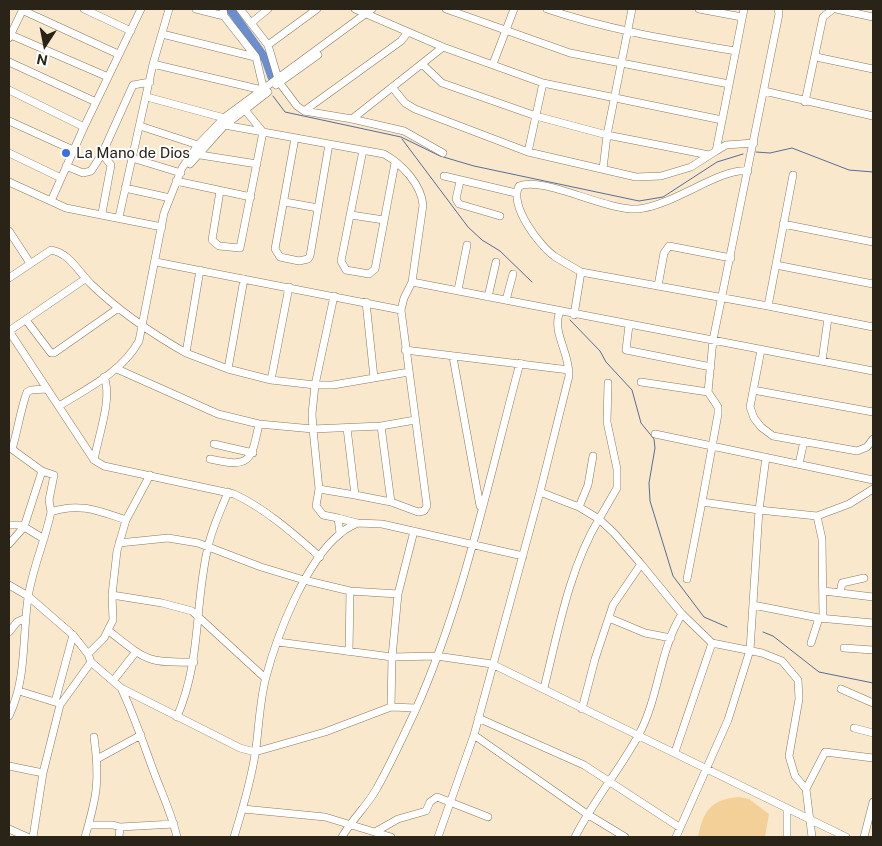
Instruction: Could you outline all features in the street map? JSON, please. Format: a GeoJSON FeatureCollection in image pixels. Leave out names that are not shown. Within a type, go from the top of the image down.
{"type":"FeatureCollection","features":[{"type":"Feature","properties":{"kind":"street"},"geometry":{"type":"LineString","coordinates":[[108,77],[10,36],[12,22],[23,9],[118,54]]}},
{"type":"Feature","properties":{"kind":"street"},"geometry":{"type":"LineString","coordinates":[[84,9],[130,31]]}},
{"type":"Feature","properties":{"kind":"street"},"geometry":{"type":"LineString","coordinates":[[51,202],[73,150],[141,9]]}},
{"type":"Feature","properties":{"kind":"street"},"geometry":{"type":"LineString","coordinates":[[119,217],[153,64],[169,9]]}},
{"type":"Feature","properties":{"kind":"street"},"geometry":{"type":"LineString","coordinates":[[196,9],[224,12],[256,57],[264,92]]}},
{"type":"Feature","properties":{"kind":"street"},"geometry":{"type":"LineString","coordinates":[[240,9],[268,45],[279,80],[297,106],[304,111],[352,119],[404,131],[443,153]]}},
{"type":"Feature","properties":{"kind":"street"},"geometry":{"type":"LineString","coordinates":[[250,23],[268,9]]}},
{"type":"Feature","properties":{"kind":"street"},"geometry":{"type":"LineString","coordinates":[[268,45],[317,9]]}},
{"type":"Feature","properties":{"kind":"street"},"geometry":{"type":"LineString","coordinates":[[355,9],[369,13],[443,47],[543,83],[722,120]]}},
{"type":"Feature","properties":{"kind":"street"},"geometry":{"type":"LineString","coordinates":[[194,154],[198,145],[228,119],[369,13],[378,9]]}},
{"type":"Feature","properties":{"kind":"street"},"geometry":{"type":"LineString","coordinates":[[446,9],[570,53],[729,84]]}},
{"type":"Feature","properties":{"kind":"street"},"geometry":{"type":"LineString","coordinates":[[493,64],[514,9]]}},
{"type":"Feature","properties":{"kind":"street"},"geometry":{"type":"LineString","coordinates":[[547,9],[588,23],[628,33],[735,51]]}},
{"type":"Feature","properties":{"kind":"street"},"geometry":{"type":"LineString","coordinates":[[603,169],[607,135],[632,9]]}},
{"type":"Feature","properties":{"kind":"street"},"geometry":{"type":"LineString","coordinates":[[699,9],[742,17]]}},
{"type":"Feature","properties":{"kind":"street"},"geometry":{"type":"LineString","coordinates":[[716,151],[744,9]]}},
{"type":"Feature","properties":{"kind":"street"},"geometry":{"type":"LineString","coordinates":[[688,579],[718,407],[708,392],[713,340],[754,143],[779,14],[778,9]]}},
{"type":"Feature","properties":{"kind":"street"},"geometry":{"type":"LineString","coordinates":[[806,102],[823,17],[834,9],[873,17]]}},
{"type":"Feature","properties":{"kind":"street"},"geometry":{"type":"LineString","coordinates":[[304,111],[400,41],[408,32]]}},
{"type":"Feature","properties":{"kind":"street"},"geometry":{"type":"LineString","coordinates":[[162,34],[256,57]]}},
{"type":"Feature","properties":{"kind":"street"},"geometry":{"type":"LineString","coordinates":[[352,119],[443,47]]}},
{"type":"Feature","properties":{"kind":"street"},"geometry":{"type":"LineString","coordinates":[[816,57],[873,69]]}},
{"type":"Feature","properties":{"kind":"street"},"geometry":{"type":"LineString","coordinates":[[9,62],[96,102]]}},
{"type":"Feature","properties":{"kind":"street"},"geometry":{"type":"LineString","coordinates":[[153,64],[264,92]]}},
{"type":"Feature","properties":{"kind":"street"},"geometry":{"type":"LineString","coordinates":[[422,64],[442,83],[536,116],[607,135],[709,156]]}},
{"type":"Feature","properties":{"kind":"street"},"geometry":{"type":"LineString","coordinates":[[66,166],[88,173],[102,154],[133,85],[150,82]]}},
{"type":"Feature","properties":{"kind":"street"},"geometry":{"type":"LineString","coordinates":[[528,152],[543,83]]}},
{"type":"Feature","properties":{"kind":"street"},"geometry":{"type":"LineString","coordinates":[[392,87],[405,103],[414,109],[528,152],[636,177],[661,176],[691,167],[726,145],[754,143]]}},
{"type":"Feature","properties":{"kind":"street"},"geometry":{"type":"LineString","coordinates":[[9,90],[84,127]]}},
{"type":"Feature","properties":{"kind":"street"},"geometry":{"type":"LineString","coordinates":[[764,91],[873,116]]}},
{"type":"Feature","properties":{"kind":"street"},"geometry":{"type":"LineString","coordinates":[[147,96],[228,119],[245,110],[264,92]]}},
{"type":"Feature","properties":{"kind":"street"},"geometry":{"type":"LineString","coordinates":[[220,191],[211,236],[212,240],[219,246],[240,248],[263,132],[245,110]]}},
{"type":"Feature","properties":{"kind":"street"},"geometry":{"type":"LineString","coordinates":[[9,121],[73,150]]}},
{"type":"Feature","properties":{"kind":"street"},"geometry":{"type":"LineString","coordinates":[[221,125],[384,154],[414,181],[422,193],[423,205],[412,282],[408,287],[401,310],[427,506],[424,511],[418,512],[391,502],[319,490]]}},
{"type":"Feature","properties":{"kind":"street"},"geometry":{"type":"LineString","coordinates":[[59,406],[117,369],[132,353],[143,329],[162,227],[176,181],[194,154],[221,125]]}},
{"type":"Feature","properties":{"kind":"street"},"geometry":{"type":"LineString","coordinates":[[140,126],[198,145]]}},
{"type":"Feature","properties":{"kind":"street"},"geometry":{"type":"LineString","coordinates":[[295,138],[285,202],[275,249],[280,257],[299,261],[308,259],[310,256],[329,144]]}},
{"type":"Feature","properties":{"kind":"street"},"geometry":{"type":"LineString","coordinates":[[363,150],[342,265],[346,270],[369,274],[374,269],[395,163]]}},
{"type":"Feature","properties":{"kind":"street"},"geometry":{"type":"LineString","coordinates":[[9,153],[61,178]]}},
{"type":"Feature","properties":{"kind":"street"},"geometry":{"type":"LineString","coordinates":[[102,154],[111,165],[102,213]]}},
{"type":"Feature","properties":{"kind":"street"},"geometry":{"type":"LineString","coordinates":[[194,154],[257,164]]}},
{"type":"Feature","properties":{"kind":"street"},"geometry":{"type":"LineString","coordinates":[[132,158],[181,173]]}},
{"type":"Feature","properties":{"kind":"street"},"geometry":{"type":"LineString","coordinates":[[748,171],[732,172],[666,202],[639,209],[603,204],[535,185],[522,185],[516,193],[522,215],[538,240],[554,255],[582,272],[873,327]]}},
{"type":"Feature","properties":{"kind":"street"},"geometry":{"type":"LineString","coordinates":[[768,306],[793,175]]}},
{"type":"Feature","properties":{"kind":"street"},"geometry":{"type":"LineString","coordinates":[[444,176],[516,193]]}},
{"type":"Feature","properties":{"kind":"street"},"geometry":{"type":"LineString","coordinates":[[176,181],[251,197]]}},
{"type":"Feature","properties":{"kind":"street"},"geometry":{"type":"LineString","coordinates":[[460,181],[456,199],[459,204],[500,216]]}},
{"type":"Feature","properties":{"kind":"street"},"geometry":{"type":"LineString","coordinates":[[9,182],[66,208],[102,213],[162,227]]}},
{"type":"Feature","properties":{"kind":"street"},"geometry":{"type":"LineString","coordinates":[[125,188],[170,198]]}},
{"type":"Feature","properties":{"kind":"street"},"geometry":{"type":"LineString","coordinates":[[285,202],[318,208]]}},
{"type":"Feature","properties":{"kind":"street"},"geometry":{"type":"LineString","coordinates":[[351,215],[384,220]]}},
{"type":"Feature","properties":{"kind":"street"},"geometry":{"type":"LineString","coordinates":[[783,224],[873,242]]}},
{"type":"Feature","properties":{"kind":"street"},"geometry":{"type":"LineString","coordinates":[[9,231],[30,263]]}},
{"type":"Feature","properties":{"kind":"street"},"geometry":{"type":"LineString","coordinates":[[458,290],[467,245]]}},
{"type":"Feature","properties":{"kind":"street"},"geometry":{"type":"LineString","coordinates":[[658,286],[664,253],[669,246],[731,258]]}},
{"type":"Feature","properties":{"kind":"street"},"geometry":{"type":"LineString","coordinates":[[9,278],[51,250],[58,251],[68,257],[85,279],[117,309],[143,329],[186,353],[228,369],[271,380],[333,385],[409,372]]}},
{"type":"Feature","properties":{"kind":"street"},"geometry":{"type":"LineString","coordinates":[[156,262],[401,310]]}},
{"type":"Feature","properties":{"kind":"street"},"geometry":{"type":"LineString","coordinates":[[488,297],[496,262]]}},
{"type":"Feature","properties":{"kind":"street"},"geometry":{"type":"LineString","coordinates":[[776,265],[873,284]]}},
{"type":"Feature","properties":{"kind":"street"},"geometry":{"type":"LineString","coordinates":[[186,353],[200,270]]}},
{"type":"Feature","properties":{"kind":"street"},"geometry":{"type":"LineString","coordinates":[[574,314],[582,272]]}},
{"type":"Feature","properties":{"kind":"street"},"geometry":{"type":"LineString","coordinates":[[506,300],[513,274]]}},
{"type":"Feature","properties":{"kind":"street"},"geometry":{"type":"LineString","coordinates":[[85,279],[26,320],[10,335],[94,460],[104,466],[228,492],[246,499],[291,532],[320,557]]}},
{"type":"Feature","properties":{"kind":"street"},"geometry":{"type":"LineString","coordinates":[[228,369],[244,279]]}},
{"type":"Feature","properties":{"kind":"street"},"geometry":{"type":"LineString","coordinates":[[412,282],[873,371]]}},
{"type":"Feature","properties":{"kind":"street"},"geometry":{"type":"LineString","coordinates":[[271,380],[289,287]]}},
{"type":"Feature","properties":{"kind":"street"},"geometry":{"type":"LineString","coordinates":[[334,296],[315,385],[312,414],[319,490],[316,506],[318,512],[357,523],[382,524],[523,556]]}},
{"type":"Feature","properties":{"kind":"street"},"geometry":{"type":"LineString","coordinates":[[366,302],[374,378]]}},
{"type":"Feature","properties":{"kind":"street"},"geometry":{"type":"LineString","coordinates":[[26,320],[50,353],[54,353],[117,309]]}},
{"type":"Feature","properties":{"kind":"street"},"geometry":{"type":"LineString","coordinates":[[438,837],[474,735],[540,492],[569,370],[569,359],[556,328],[556,319],[560,312]]}},
{"type":"Feature","properties":{"kind":"street"},"geometry":{"type":"LineString","coordinates":[[822,361],[828,318]]}},
{"type":"Feature","properties":{"kind":"street"},"geometry":{"type":"LineString","coordinates":[[629,324],[626,350],[711,367]]}},
{"type":"Feature","properties":{"kind":"street"},"geometry":{"type":"LineString","coordinates":[[405,350],[569,370]]}},
{"type":"Feature","properties":{"kind":"street"},"geometry":{"type":"LineString","coordinates":[[761,350],[750,407],[760,427],[773,436],[857,451],[866,447],[873,439]]}},
{"type":"Feature","properties":{"kind":"street"},"geometry":{"type":"LineString","coordinates":[[453,357],[480,509]]}},
{"type":"Feature","properties":{"kind":"street"},"geometry":{"type":"LineString","coordinates":[[342,837],[350,823],[377,789],[416,708],[436,656],[473,544],[480,509],[520,364]]}},
{"type":"Feature","properties":{"kind":"street"},"geometry":{"type":"LineString","coordinates":[[117,369],[209,411],[260,424],[313,429],[381,426],[415,420]]}},
{"type":"Feature","properties":{"kind":"street"},"geometry":{"type":"LineString","coordinates":[[94,460],[108,386],[104,377]]}},
{"type":"Feature","properties":{"kind":"street"},"geometry":{"type":"LineString","coordinates":[[640,382],[708,392]]}},
{"type":"Feature","properties":{"kind":"street"},"geometry":{"type":"LineString","coordinates":[[544,688],[561,619],[584,548],[617,488],[617,469],[607,422],[608,383]]}},
{"type":"Feature","properties":{"kind":"street"},"geometry":{"type":"LineString","coordinates":[[9,716],[19,691],[24,665],[28,596],[51,512],[49,500],[54,477],[42,471],[10,448],[19,427],[19,417],[27,392],[46,390]]}},
{"type":"Feature","properties":{"kind":"street"},"geometry":{"type":"LineString","coordinates":[[753,390],[873,412]]}},
{"type":"Feature","properties":{"kind":"street"},"geometry":{"type":"LineString","coordinates":[[210,458],[234,464],[253,453],[260,424]]}},
{"type":"Feature","properties":{"kind":"street"},"geometry":{"type":"LineString","coordinates":[[381,426],[391,502]]}},
{"type":"Feature","properties":{"kind":"street"},"geometry":{"type":"LineString","coordinates":[[347,428],[355,495]]}},
{"type":"Feature","properties":{"kind":"street"},"geometry":{"type":"LineString","coordinates":[[655,434],[873,480]]}},
{"type":"Feature","properties":{"kind":"street"},"geometry":{"type":"LineString","coordinates":[[799,464],[804,442]]}},
{"type":"Feature","properties":{"kind":"street"},"geometry":{"type":"LineString","coordinates":[[214,444],[253,453]]}},
{"type":"Feature","properties":{"kind":"street"},"geometry":{"type":"LineString","coordinates":[[579,506],[588,485],[592,456]]}},
{"type":"Feature","properties":{"kind":"street"},"geometry":{"type":"LineString","coordinates":[[676,837],[728,720],[750,650],[759,510],[766,456]]}},
{"type":"Feature","properties":{"kind":"street"},"geometry":{"type":"LineString","coordinates":[[9,544],[24,527],[42,471]]}},
{"type":"Feature","properties":{"kind":"street"},"geometry":{"type":"LineString","coordinates":[[88,654],[109,631],[113,620],[112,595],[119,543],[126,520],[150,475]]}},
{"type":"Feature","properties":{"kind":"street"},"geometry":{"type":"LineString","coordinates":[[702,502],[817,516],[849,504],[873,490]]}},
{"type":"Feature","properties":{"kind":"street"},"geometry":{"type":"LineString","coordinates":[[177,717],[186,694],[194,662],[208,545],[228,492]]}},
{"type":"Feature","properties":{"kind":"street"},"geometry":{"type":"LineString","coordinates":[[540,492],[579,506],[599,519],[614,533],[682,614],[712,643],[750,650],[782,661],[798,680],[799,699],[789,756],[795,776],[806,790],[812,837]]}},
{"type":"Feature","properties":{"kind":"street"},"geometry":{"type":"LineString","coordinates":[[51,512],[68,506],[80,507],[126,520]]}},
{"type":"Feature","properties":{"kind":"street"},"geometry":{"type":"LineString","coordinates":[[811,643],[821,618],[824,591],[822,539],[817,516]]}},
{"type":"Feature","properties":{"kind":"street"},"geometry":{"type":"LineString","coordinates":[[338,518],[340,533]]}},
{"type":"Feature","properties":{"kind":"street"},"geometry":{"type":"LineString","coordinates":[[234,837],[243,809],[255,752],[265,678],[278,642],[304,580],[340,533],[357,523]]}},
{"type":"Feature","properties":{"kind":"street"},"geometry":{"type":"LineString","coordinates":[[9,525],[24,527],[44,539]]}},
{"type":"Feature","properties":{"kind":"street"},"geometry":{"type":"LineString","coordinates":[[390,708],[392,657],[398,594],[414,531]]}},
{"type":"Feature","properties":{"kind":"street"},"geometry":{"type":"LineString","coordinates":[[119,543],[168,538],[208,545],[261,568],[304,580],[350,591],[398,594]]}},
{"type":"Feature","properties":{"kind":"street"},"geometry":{"type":"LineString","coordinates":[[582,709],[595,659],[609,618],[619,594],[641,564]]}},
{"type":"Feature","properties":{"kind":"street"},"geometry":{"type":"LineString","coordinates":[[840,593],[842,583],[864,578]]}},
{"type":"Feature","properties":{"kind":"street"},"geometry":{"type":"LineString","coordinates":[[9,585],[28,596],[72,635],[88,654],[91,662],[121,688],[225,741],[255,752],[325,732],[390,708],[416,708]]}},
{"type":"Feature","properties":{"kind":"street"},"geometry":{"type":"LineString","coordinates":[[349,652],[350,591]]}},
{"type":"Feature","properties":{"kind":"street"},"geometry":{"type":"LineString","coordinates":[[824,591],[873,597]]}},
{"type":"Feature","properties":{"kind":"street"},"geometry":{"type":"LineString","coordinates":[[112,595],[162,603],[192,611],[200,616],[265,678]]}},
{"type":"Feature","properties":{"kind":"street"},"geometry":{"type":"LineString","coordinates":[[753,605],[821,618],[873,623]]}},
{"type":"Feature","properties":{"kind":"street"},"geometry":{"type":"LineString","coordinates":[[575,837],[586,814],[639,736],[653,699],[671,638],[682,614]]}},
{"type":"Feature","properties":{"kind":"street"},"geometry":{"type":"LineString","coordinates":[[9,632],[17,622],[26,618]]}},
{"type":"Feature","properties":{"kind":"street"},"geometry":{"type":"LineString","coordinates":[[609,618],[645,633],[671,638]]}},
{"type":"Feature","properties":{"kind":"street"},"geometry":{"type":"LineString","coordinates":[[109,631],[135,652],[150,660],[194,662]]}},
{"type":"Feature","properties":{"kind":"street"},"geometry":{"type":"LineString","coordinates":[[33,837],[43,773],[72,635]]}},
{"type":"Feature","properties":{"kind":"street"},"geometry":{"type":"LineString","coordinates":[[278,642],[392,657],[436,656],[492,664],[846,837]]}},
{"type":"Feature","properties":{"kind":"street"},"geometry":{"type":"LineString","coordinates":[[675,752],[712,643]]}},
{"type":"Feature","properties":{"kind":"street"},"geometry":{"type":"LineString","coordinates":[[844,648],[873,650]]}},
{"type":"Feature","properties":{"kind":"street"},"geometry":{"type":"LineString","coordinates":[[113,681],[135,652]]}},
{"type":"Feature","properties":{"kind":"street"},"geometry":{"type":"LineString","coordinates":[[58,703],[91,662]]}},
{"type":"Feature","properties":{"kind":"street"},"geometry":{"type":"LineString","coordinates":[[121,688],[141,735],[177,837]]}},
{"type":"Feature","properties":{"kind":"street"},"geometry":{"type":"LineString","coordinates":[[842,689],[873,703]]}},
{"type":"Feature","properties":{"kind":"street"},"geometry":{"type":"LineString","coordinates":[[19,691],[58,703]]}},
{"type":"Feature","properties":{"kind":"street"},"geometry":{"type":"LineString","coordinates":[[478,718],[584,765],[679,828]]}},
{"type":"Feature","properties":{"kind":"street"},"geometry":{"type":"LineString","coordinates":[[854,728],[873,733]]}},
{"type":"Feature","properties":{"kind":"street"},"geometry":{"type":"LineString","coordinates":[[97,759],[141,735]]}},
{"type":"Feature","properties":{"kind":"street"},"geometry":{"type":"LineString","coordinates":[[474,735],[586,814],[625,837]]}},
{"type":"Feature","properties":{"kind":"street"},"geometry":{"type":"LineString","coordinates":[[85,837],[98,791],[94,737]]}},
{"type":"Feature","properties":{"kind":"street"},"geometry":{"type":"LineString","coordinates":[[806,790],[825,752],[873,758]]}},
{"type":"Feature","properties":{"kind":"street"},"geometry":{"type":"LineString","coordinates":[[9,766],[43,773]]}},
{"type":"Feature","properties":{"kind":"street"},"geometry":{"type":"LineString","coordinates":[[375,832],[398,819],[426,811],[433,798],[488,816]]}},
{"type":"Feature","properties":{"kind":"street"},"geometry":{"type":"LineString","coordinates":[[864,837],[873,802]]}},
{"type":"Feature","properties":{"kind":"street"},"geometry":{"type":"LineString","coordinates":[[243,809],[325,817],[350,823],[391,837]]}},
{"type":"Feature","properties":{"kind":"street"},"geometry":{"type":"LineString","coordinates":[[787,809],[787,837]]}},
{"type":"Feature","properties":{"kind":"street"},"geometry":{"type":"LineString","coordinates":[[89,825],[113,825],[120,827],[174,824]]}},
{"type":"Feature","properties":{"kind":"street"},"geometry":{"type":"LineString","coordinates":[[119,837],[120,827]]}},
{"type":"Feature","properties":{"kind":"street"},"geometry":{"type":"LineString","coordinates":[[9,829],[27,837]]}},
{"type":"Feature","properties":{"kind":"shaded area"},"geometry":{"type":"Polygon","coordinates":[[[739,797],[749,799],[769,814],[765,837],[698,837],[703,820],[710,808],[721,800],[739,797]]]}},
{"type":"Feature","properties":{"kind":"waterway"},"geometry":{"type":"LineString","coordinates":[[230,9],[266,60],[272,77]]}},
{"type":"Feature","properties":{"kind":"waterway"},"geometry":{"type":"LineString","coordinates":[[273,96],[285,112],[401,137],[440,156],[474,166],[639,201],[663,197],[717,162],[743,154]]}},
{"type":"Feature","properties":{"kind":"waterway"},"geometry":{"type":"LineString","coordinates":[[402,139],[468,227],[482,240],[500,251],[532,282]]}},
{"type":"Feature","properties":{"kind":"waterway"},"geometry":{"type":"LineString","coordinates":[[756,152],[770,153],[792,148],[849,170],[873,172]]}},
{"type":"Feature","properties":{"kind":"waterway"},"geometry":{"type":"LineString","coordinates":[[570,320],[600,351],[606,362],[632,390],[641,423],[654,439],[655,448],[649,483],[650,501],[673,576],[704,617],[727,627]]}},
{"type":"Feature","properties":{"kind":"waterway"},"geometry":{"type":"LineString","coordinates":[[763,632],[773,636],[819,672],[873,683]]}},
{"type":"Feature","properties":{"kind":"place","name":"La Mano de Dios"},"geometry":{"type":"Point","coordinates":[66,153]}}]}
